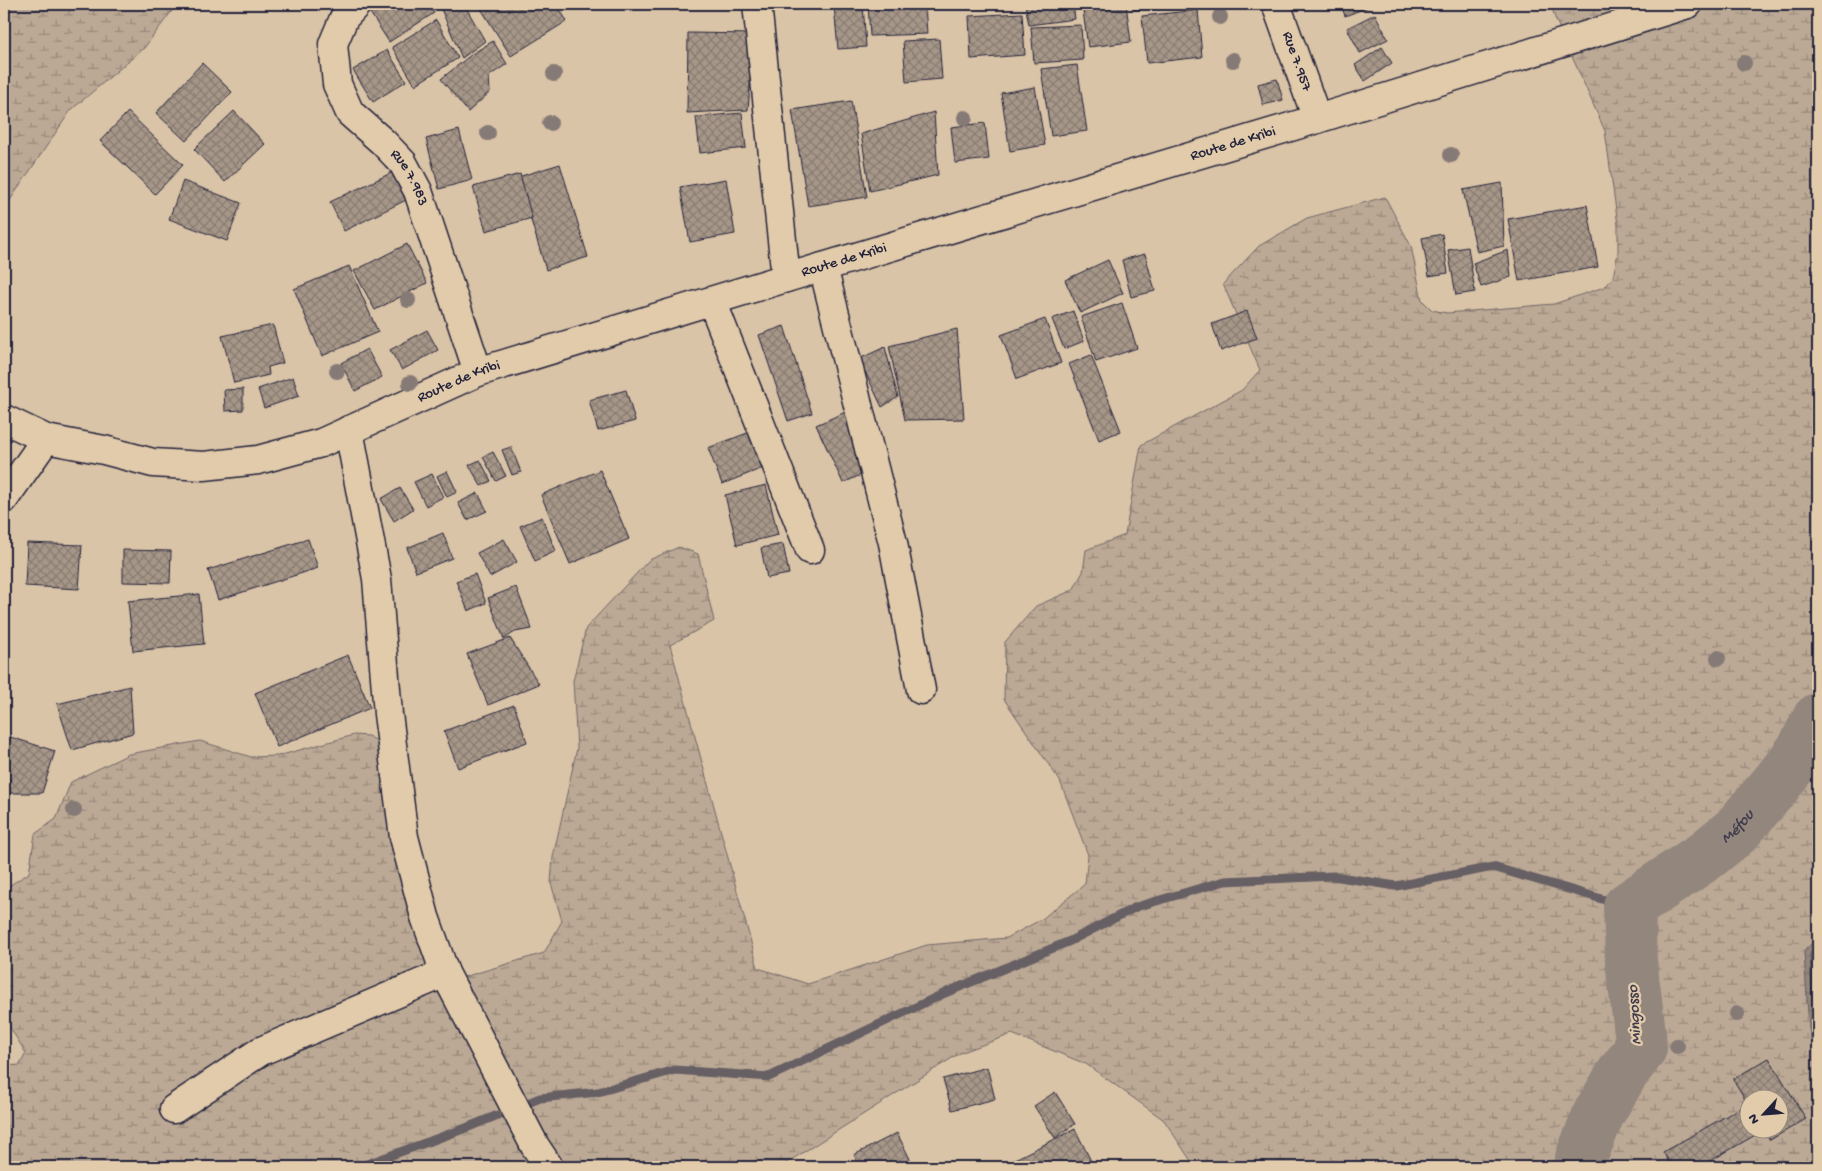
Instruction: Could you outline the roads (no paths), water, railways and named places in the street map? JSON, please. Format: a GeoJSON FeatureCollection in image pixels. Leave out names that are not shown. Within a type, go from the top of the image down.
{"type":"FeatureCollection","features":[{"type":"Feature","properties":{"kind":"street","name":"Rue 7.983"},"geometry":{"type":"LineString","coordinates":[[357,4],[344,18],[334,44],[337,84],[350,113],[383,142],[402,163],[418,191],[478,372]]}},
{"type":"Feature","properties":{"kind":"street"},"geometry":{"type":"LineString","coordinates":[[757,4],[786,278]]}},
{"type":"Feature","properties":{"kind":"street","name":"Rue 7.957"},"geometry":{"type":"LineString","coordinates":[[1276,4],[1316,119]]}},
{"type":"Feature","properties":{"kind":"street","name":"Route de Kribi"},"geometry":{"type":"LineString","coordinates":[[4,419],[46,439],[104,450],[153,463],[204,466],[258,460],[321,443],[478,372],[1316,119],[1688,4]]}},
{"type":"Feature","properties":{"kind":"street"},"geometry":{"type":"LineString","coordinates":[[823,267],[893,542],[921,690]]}},
{"type":"Feature","properties":{"kind":"street"},"geometry":{"type":"LineString","coordinates":[[712,301],[810,550]]}},
{"type":"Feature","properties":{"kind":"street"},"geometry":{"type":"LineString","coordinates":[[348,430],[377,580],[388,714],[404,837],[425,917],[445,973],[536,1146],[549,1167]]}},
{"type":"Feature","properties":{"kind":"street"},"geometry":{"type":"LineString","coordinates":[[4,499],[46,439]]}},
{"type":"Feature","properties":{"kind":"street"},"geometry":{"type":"LineString","coordinates":[[174,1109],[261,1051],[445,973]]}},
{"type":"Feature","properties":{"kind":"water"},"geometry":{"type":"Polygon","coordinates":[[[1818,936],[1818,1048],[1813,1045],[1809,1029],[1804,952],[1818,936]]]}},
{"type":"Feature","properties":{"kind":"waterway","name":"Mingosso"},"geometry":{"type":"LineString","coordinates":[[1580,1167],[1581,1158],[1599,1113],[1622,1074],[1641,1048],[1631,961],[1629,907],[1705,856],[1736,831],[1803,749],[1818,719]]}},
{"type":"Feature","properties":{"kind":"waterway"},"geometry":{"type":"LineString","coordinates":[[359,1167],[466,1128],[540,1098],[598,1092],[675,1070],[769,1077],[945,993],[1070,941],[1136,907],[1225,881],[1333,876],[1396,886],[1493,867],[1629,907]]}},
{"type":"Feature","properties":{"kind":"water label","name":"Méfou"},"geometry":{"type":"Point","coordinates":[1737,826]}}]}
